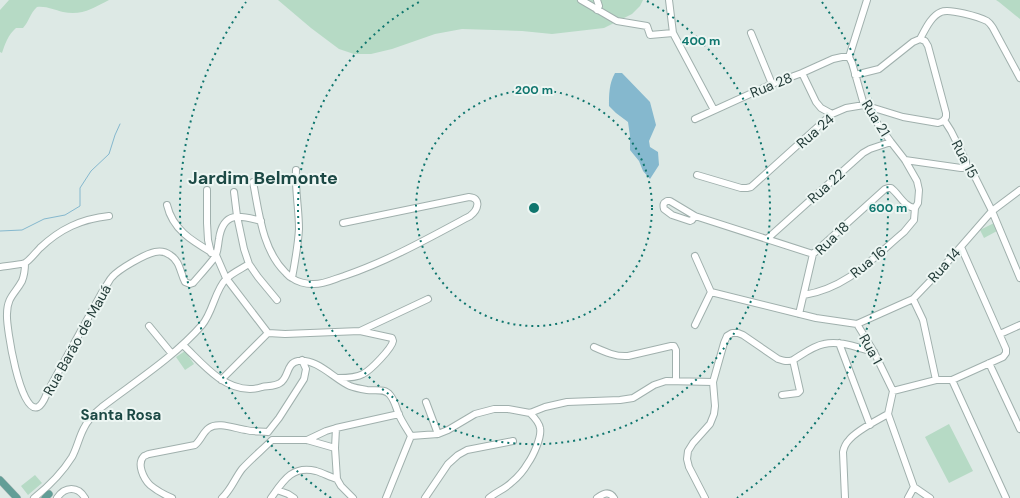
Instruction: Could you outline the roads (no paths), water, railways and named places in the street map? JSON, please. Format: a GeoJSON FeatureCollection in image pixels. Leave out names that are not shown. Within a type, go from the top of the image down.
{"type":"FeatureCollection","features":[{"type":"Feature","properties":{"kind":"main road"},"geometry":{"type":"LineString","coordinates":[[0,480],[17,498]]}},
{"type":"Feature","properties":{"kind":"street"},"geometry":{"type":"LineString","coordinates":[[581,0],[617,21],[647,26],[650,35],[673,32]]}},
{"type":"Feature","properties":{"kind":"street"},"geometry":{"type":"LineString","coordinates":[[597,0],[597,10]]}},
{"type":"Feature","properties":{"kind":"street"},"geometry":{"type":"LineString","coordinates":[[669,0],[673,32],[714,110]]}},
{"type":"Feature","properties":{"kind":"street"},"geometry":{"type":"LineString","coordinates":[[849,57],[867,0]]}},
{"type":"Feature","properties":{"kind":"street"},"geometry":{"type":"LineString","coordinates":[[855,75],[883,67],[913,42],[920,39],[932,19],[940,12],[945,10],[983,19],[989,22],[1020,78]]}},
{"type":"Feature","properties":{"kind":"street"},"geometry":{"type":"LineString","coordinates":[[751,34],[772,84]]}},
{"type":"Feature","properties":{"kind":"street","name":"Rua 15"},"geometry":{"type":"LineString","coordinates":[[920,39],[928,46],[946,114],[944,120],[966,161],[966,166],[992,211],[1020,278]]}},
{"type":"Feature","properties":{"kind":"street","name":"Rua 28"},"geometry":{"type":"LineString","coordinates":[[695,119],[772,84],[833,59],[849,57]]}},
{"type":"Feature","properties":{"kind":"street","name":"Rua 21"},"geometry":{"type":"LineString","coordinates":[[849,57],[864,105],[905,160],[914,176],[919,190],[919,200],[915,208]]}},
{"type":"Feature","properties":{"kind":"street"},"geometry":{"type":"LineString","coordinates":[[802,73],[816,102],[821,108],[832,114]]}},
{"type":"Feature","properties":{"kind":"street","name":"Rua 24"},"geometry":{"type":"LineString","coordinates":[[697,175],[741,188],[751,187],[832,114],[850,106],[864,105],[903,117],[938,123],[944,120]]}},
{"type":"Feature","properties":{"kind":"street","name":"Rua 22"},"geometry":{"type":"LineString","coordinates":[[767,239],[863,153],[891,142]]}},
{"type":"Feature","properties":{"kind":"street"},"geometry":{"type":"LineString","coordinates":[[905,160],[961,168],[966,166]]}},
{"type":"Feature","properties":{"kind":"street"},"geometry":{"type":"LineString","coordinates":[[292,278],[299,230],[296,170]]}},
{"type":"Feature","properties":{"kind":"street"},"geometry":{"type":"LineString","coordinates":[[253,182],[268,247],[274,258],[280,267],[292,278],[300,282],[312,284],[325,282],[358,271],[393,256],[470,216],[477,208],[477,204],[476,200],[468,197],[343,223]]}},
{"type":"Feature","properties":{"kind":"street","name":"Rua 18"},"geometry":{"type":"LineString","coordinates":[[799,314],[813,254],[885,189],[891,188],[908,206],[915,208]]}},
{"type":"Feature","properties":{"kind":"street"},"geometry":{"type":"LineString","coordinates":[[207,190],[208,240],[213,254],[226,278],[268,333]]}},
{"type":"Feature","properties":{"kind":"street","name":"Rua 14"},"geometry":{"type":"LineString","coordinates":[[856,324],[913,298],[937,274],[992,211],[1020,190]]}},
{"type":"Feature","properties":{"kind":"street"},"geometry":{"type":"LineString","coordinates":[[234,192],[237,216],[244,249],[249,264],[277,300]]}},
{"type":"Feature","properties":{"kind":"street"},"geometry":{"type":"LineString","coordinates":[[695,216],[690,221],[672,215],[664,209],[664,203],[670,201],[695,216],[813,254]]}},
{"type":"Feature","properties":{"kind":"street"},"geometry":{"type":"LineString","coordinates":[[167,205],[169,214],[181,232],[213,254]]}},
{"type":"Feature","properties":{"kind":"street","name":"Rua 16"},"geometry":{"type":"LineString","coordinates":[[804,295],[816,293],[835,286],[855,274],[910,226],[914,220],[915,208]]}},
{"type":"Feature","properties":{"kind":"street"},"geometry":{"type":"LineString","coordinates":[[0,267],[25,263],[40,248],[62,231],[95,217],[109,216]]}},
{"type":"Feature","properties":{"kind":"street"},"geometry":{"type":"LineString","coordinates":[[213,254],[219,234],[225,222],[237,216],[261,221]]}},
{"type":"Feature","properties":{"kind":"street"},"geometry":{"type":"LineString","coordinates":[[930,498],[914,487],[888,414],[893,391],[936,380],[952,380],[1003,357],[1006,353],[1000,334],[960,247]]}},
{"type":"Feature","properties":{"kind":"street","name":"Rua Barão de Mauá"},"geometry":{"type":"LineString","coordinates":[[25,263],[22,280],[11,296],[7,305],[6,315],[17,377],[28,402],[35,408],[42,404],[106,287],[112,277],[121,269],[147,255],[156,252],[163,252],[170,254],[175,259],[179,265],[185,282],[190,284],[193,283],[213,254]]}},
{"type":"Feature","properties":{"kind":"street"},"geometry":{"type":"LineString","coordinates":[[695,256],[711,292],[695,325]]}},
{"type":"Feature","properties":{"kind":"street"},"geometry":{"type":"LineString","coordinates":[[34,498],[49,486],[62,472],[72,456],[84,427],[91,417],[183,345],[203,324],[226,278],[249,264]]}},
{"type":"Feature","properties":{"kind":"street","name":"Rua 1"},"geometry":{"type":"LineString","coordinates":[[711,292],[816,318],[856,324],[874,352],[893,391]]}},
{"type":"Feature","properties":{"kind":"street"},"geometry":{"type":"LineString","coordinates":[[913,298],[923,320],[936,380]]}},
{"type":"Feature","properties":{"kind":"street"},"geometry":{"type":"LineString","coordinates":[[360,331],[428,299]]}},
{"type":"Feature","properties":{"kind":"street"},"geometry":{"type":"LineString","coordinates":[[1000,334],[1020,325]]}},
{"type":"Feature","properties":{"kind":"street"},"geometry":{"type":"LineString","coordinates":[[149,326],[172,354]]}},
{"type":"Feature","properties":{"kind":"street"},"geometry":{"type":"LineString","coordinates":[[221,380],[268,333],[284,334],[360,331],[392,338],[393,344],[372,367],[363,374],[352,377],[338,378]]}},
{"type":"Feature","properties":{"kind":"street"},"geometry":{"type":"LineString","coordinates":[[705,498],[689,467],[687,458],[688,451],[692,443],[710,424],[714,414],[715,406],[713,382],[727,336],[732,333],[743,335],[783,361],[793,360],[822,344],[831,342],[874,352]]}},
{"type":"Feature","properties":{"kind":"street"},"geometry":{"type":"LineString","coordinates":[[839,343],[870,425]]}},
{"type":"Feature","properties":{"kind":"street"},"geometry":{"type":"LineString","coordinates":[[183,345],[221,380],[232,385],[250,389],[281,383],[291,365],[297,361],[309,361],[348,385],[358,389],[386,392],[391,396],[411,436]]}},
{"type":"Feature","properties":{"kind":"street"},"geometry":{"type":"LineString","coordinates":[[594,347],[614,356],[622,357],[674,346],[676,350],[676,381]]}},
{"type":"Feature","properties":{"kind":"street"},"geometry":{"type":"LineString","coordinates":[[268,432],[279,418],[304,379],[306,369],[302,360]]}},
{"type":"Feature","properties":{"kind":"street"},"geometry":{"type":"LineString","coordinates":[[782,395],[798,393],[800,391],[793,360]]}},
{"type":"Feature","properties":{"kind":"street"},"geometry":{"type":"LineString","coordinates":[[989,363],[1020,429]]}},
{"type":"Feature","properties":{"kind":"street"},"geometry":{"type":"LineString","coordinates":[[952,380],[1006,498]]}},
{"type":"Feature","properties":{"kind":"street"},"geometry":{"type":"LineString","coordinates":[[411,436],[438,434],[448,430],[475,414],[494,409],[508,409],[530,413],[545,407],[567,402],[620,400],[633,398],[666,381],[713,382]]}},
{"type":"Feature","properties":{"kind":"street"},"geometry":{"type":"LineString","coordinates":[[426,402],[438,434]]}},
{"type":"Feature","properties":{"kind":"street"},"geometry":{"type":"LineString","coordinates":[[489,498],[512,482],[532,456],[540,436],[540,429],[538,423],[530,413]]}},
{"type":"Feature","properties":{"kind":"street"},"geometry":{"type":"LineString","coordinates":[[307,440],[326,430],[399,414]]}},
{"type":"Feature","properties":{"kind":"street"},"geometry":{"type":"LineString","coordinates":[[845,498],[843,452],[848,440],[856,433],[888,414]]}},
{"type":"Feature","properties":{"kind":"street"},"geometry":{"type":"LineString","coordinates":[[172,498],[151,485],[145,479],[142,473],[141,464],[141,460],[144,456],[195,445],[208,428],[218,425],[248,431],[268,432]]}},
{"type":"Feature","properties":{"kind":"street"},"geometry":{"type":"LineString","coordinates":[[336,428],[335,448],[337,479],[341,486],[353,498]]}},
{"type":"Feature","properties":{"kind":"street"},"geometry":{"type":"LineString","coordinates":[[268,432],[272,440]]}},
{"type":"Feature","properties":{"kind":"street"},"geometry":{"type":"LineString","coordinates":[[386,498],[411,436]]}},
{"type":"Feature","properties":{"kind":"street"},"geometry":{"type":"LineString","coordinates":[[222,498],[243,468],[272,440],[307,440],[335,448]]}},
{"type":"Feature","properties":{"kind":"street"},"geometry":{"type":"LineString","coordinates":[[425,498],[448,464],[458,455],[467,450],[513,440]]}},
{"type":"Feature","properties":{"kind":"street"},"geometry":{"type":"LineString","coordinates":[[271,498],[284,480],[292,473],[299,470],[317,472],[337,479]]}},
{"type":"Feature","properties":{"kind":"street"},"geometry":{"type":"LineString","coordinates":[[908,498],[914,487]]}},
{"type":"Feature","properties":{"kind":"street"},"geometry":{"type":"LineString","coordinates":[[39,498],[71,489],[80,492],[85,498]]}},
{"type":"Feature","properties":{"kind":"street"},"geometry":{"type":"LineString","coordinates":[[57,498],[66,490]]}},
{"type":"Feature","properties":{"kind":"street"},"geometry":{"type":"LineString","coordinates":[[277,490],[294,498]]}},
{"type":"Feature","properties":{"kind":"street"},"geometry":{"type":"LineString","coordinates":[[597,498],[604,493],[608,493],[614,498]]}},
{"type":"Feature","properties":{"kind":"water"},"geometry":{"type":"Polygon","coordinates":[[[615,73],[622,73],[650,102],[656,125],[649,141],[650,147],[658,152],[659,165],[650,179],[643,171],[639,161],[630,150],[628,122],[609,106],[610,85],[615,73]]]}},
{"type":"Feature","properties":{"kind":"waterway"},"geometry":{"type":"LineString","coordinates":[[0,231],[22,230],[44,219],[65,215],[80,206],[80,188],[91,171],[109,154],[120,124]]}},
{"type":"Feature","properties":{"kind":"district","name":"Jardim Belmonte"},"geometry":{"type":"Point","coordinates":[263,178]}},
{"type":"Feature","properties":{"kind":"district","name":"Santa Rosa"},"geometry":{"type":"Point","coordinates":[121,415]}}]}
